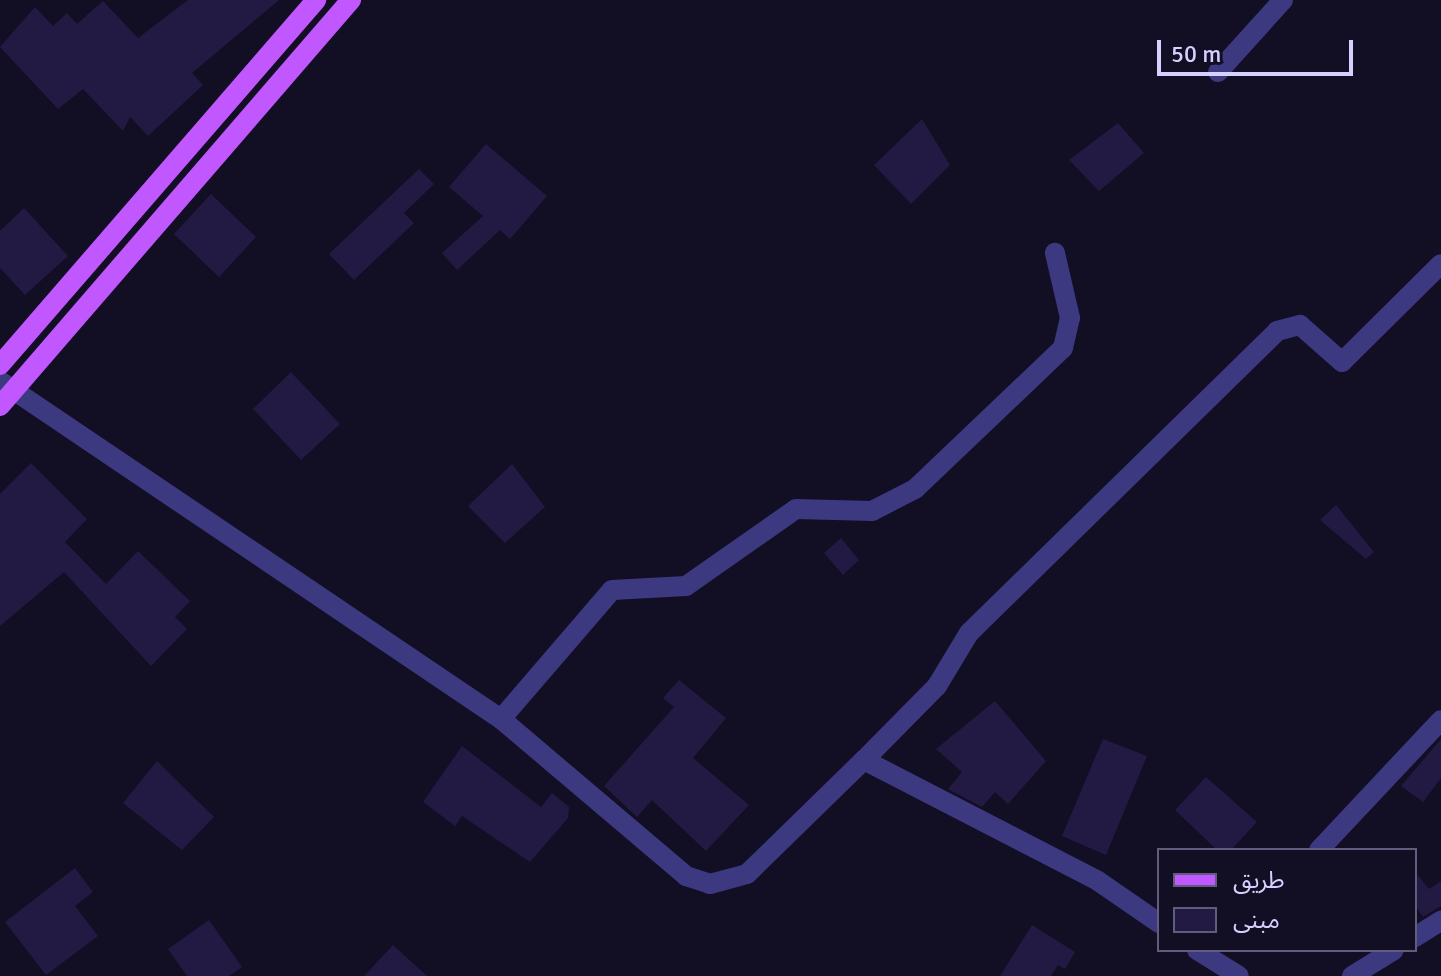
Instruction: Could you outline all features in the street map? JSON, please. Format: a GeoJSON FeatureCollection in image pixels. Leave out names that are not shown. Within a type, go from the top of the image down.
{"type":"FeatureCollection","features":[{"type":"Feature","properties":{"kind":"main road"},"geometry":{"type":"LineString","coordinates":[[0,365],[316,0]]}},
{"type":"Feature","properties":{"kind":"main road"},"geometry":{"type":"LineString","coordinates":[[0,406],[6,385],[351,0]]}},
{"type":"Feature","properties":{"kind":"street"},"geometry":{"type":"LineString","coordinates":[[1218,72],[1283,0]]}},
{"type":"Feature","properties":{"kind":"street"},"geometry":{"type":"LineString","coordinates":[[501,719],[612,590],[686,586],[796,509],[872,511],[915,489],[1063,348],[1070,318],[1055,253]]}},
{"type":"Feature","properties":{"kind":"street"},"geometry":{"type":"LineString","coordinates":[[6,385],[501,719],[686,876],[710,884],[747,874],[864,760],[937,686],[969,633],[1277,331],[1300,325],[1342,362],[1441,264]]}},
{"type":"Feature","properties":{"kind":"street"},"geometry":{"type":"LineString","coordinates":[[1321,848],[1441,720]]}},
{"type":"Feature","properties":{"kind":"street"},"geometry":{"type":"LineString","coordinates":[[864,760],[1098,881],[1157,919]]}},
{"type":"Feature","properties":{"kind":"street"},"geometry":{"type":"LineString","coordinates":[[1417,936],[1441,921]]}},
{"type":"Feature","properties":{"kind":"street"},"geometry":{"type":"LineString","coordinates":[[1200,952],[1239,976]]}},
{"type":"Feature","properties":{"kind":"street"},"geometry":{"type":"LineString","coordinates":[[1352,976],[1391,952]]}},
{"type":"Feature","properties":{"kind":"building"},"geometry":{"type":"Polygon","coordinates":[[[188,0],[279,0],[192,73],[203,85],[148,136],[130,117],[123,131],[83,89],[58,109],[0,47],[35,7],[53,26],[67,13],[77,24],[103,1],[138,38],[188,0]]]}},
{"type":"Feature","properties":{"kind":"building"},"geometry":{"type":"Polygon","coordinates":[[[922,119],[950,165],[911,204],[874,165],[922,119]]]}},
{"type":"Feature","properties":{"kind":"building"},"geometry":{"type":"Polygon","coordinates":[[[1118,123],[1144,153],[1099,191],[1069,160],[1118,123]]]}},
{"type":"Feature","properties":{"kind":"building"},"geometry":{"type":"Polygon","coordinates":[[[486,144],[547,196],[510,239],[500,230],[457,270],[442,253],[483,216],[449,187],[486,144]]]}},
{"type":"Feature","properties":{"kind":"building"},"geometry":{"type":"Polygon","coordinates":[[[419,169],[434,184],[404,213],[414,223],[354,280],[329,254],[419,169]]]}},
{"type":"Feature","properties":{"kind":"building"},"geometry":{"type":"Polygon","coordinates":[[[211,194],[256,237],[219,277],[174,234],[211,194]]]}},
{"type":"Feature","properties":{"kind":"building"},"geometry":{"type":"Polygon","coordinates":[[[24,208],[68,256],[25,295],[0,268],[0,231],[24,208]]]}},
{"type":"Feature","properties":{"kind":"building"},"geometry":{"type":"Polygon","coordinates":[[[291,372],[340,424],[301,460],[253,409],[291,372]]]}},
{"type":"Feature","properties":{"kind":"building"},"geometry":{"type":"Polygon","coordinates":[[[31,463],[87,519],[65,542],[106,584],[138,551],[190,601],[175,617],[187,629],[151,666],[64,572],[0,626],[0,494],[31,463]]]}},
{"type":"Feature","properties":{"kind":"building"},"geometry":{"type":"Polygon","coordinates":[[[512,464],[545,507],[505,543],[468,506],[512,464]]]}},
{"type":"Feature","properties":{"kind":"building"},"geometry":{"type":"Polygon","coordinates":[[[1336,505],[1374,552],[1366,559],[1320,520],[1336,505]]]}},
{"type":"Feature","properties":{"kind":"building"},"geometry":{"type":"Polygon","coordinates":[[[841,538],[859,560],[843,575],[824,553],[841,538]]]}},
{"type":"Feature","properties":{"kind":"building"},"geometry":{"type":"Polygon","coordinates":[[[679,680],[726,718],[693,758],[749,805],[706,851],[652,800],[637,817],[604,786],[674,707],[663,698],[679,680]]]}},
{"type":"Feature","properties":{"kind":"building"},"geometry":{"type":"Polygon","coordinates":[[[995,701],[1046,761],[1008,804],[995,792],[982,807],[948,789],[962,772],[936,749],[995,701]]]}},
{"type":"Feature","properties":{"kind":"building"},"geometry":{"type":"Polygon","coordinates":[[[1103,739],[1147,756],[1106,855],[1062,836],[1103,739]]]}},
{"type":"Feature","properties":{"kind":"building"},"geometry":{"type":"Polygon","coordinates":[[[1441,739],[1441,778],[1423,802],[1401,786],[1441,739]]]}},
{"type":"Feature","properties":{"kind":"building"},"geometry":{"type":"Polygon","coordinates":[[[462,746],[541,807],[552,793],[569,807],[568,818],[530,862],[462,816],[455,826],[423,802],[462,746]]]}},
{"type":"Feature","properties":{"kind":"building"},"geometry":{"type":"Polygon","coordinates":[[[157,761],[214,817],[182,850],[123,803],[157,761]]]}},
{"type":"Feature","properties":{"kind":"building"},"geometry":{"type":"Polygon","coordinates":[[[1206,777],[1257,822],[1233,848],[1215,848],[1175,810],[1206,777]]]}},
{"type":"Feature","properties":{"kind":"building"},"geometry":{"type":"Polygon","coordinates":[[[75,868],[93,892],[75,906],[98,936],[46,975],[5,922],[75,868]]]}},
{"type":"Feature","properties":{"kind":"building"},"geometry":{"type":"Polygon","coordinates":[[[1417,874],[1429,889],[1441,881],[1441,906],[1423,917],[1417,908],[1417,874]]]}},
{"type":"Feature","properties":{"kind":"building"},"geometry":{"type":"Polygon","coordinates":[[[209,920],[242,967],[229,976],[187,976],[168,949],[209,920]]]}},
{"type":"Feature","properties":{"kind":"building"},"geometry":{"type":"Polygon","coordinates":[[[1032,925],[1075,952],[1065,969],[1058,965],[1051,976],[1000,976],[1032,925]]]}},
{"type":"Feature","properties":{"kind":"building"},"geometry":{"type":"Polygon","coordinates":[[[393,945],[427,976],[364,976],[393,945]]]}}]}
